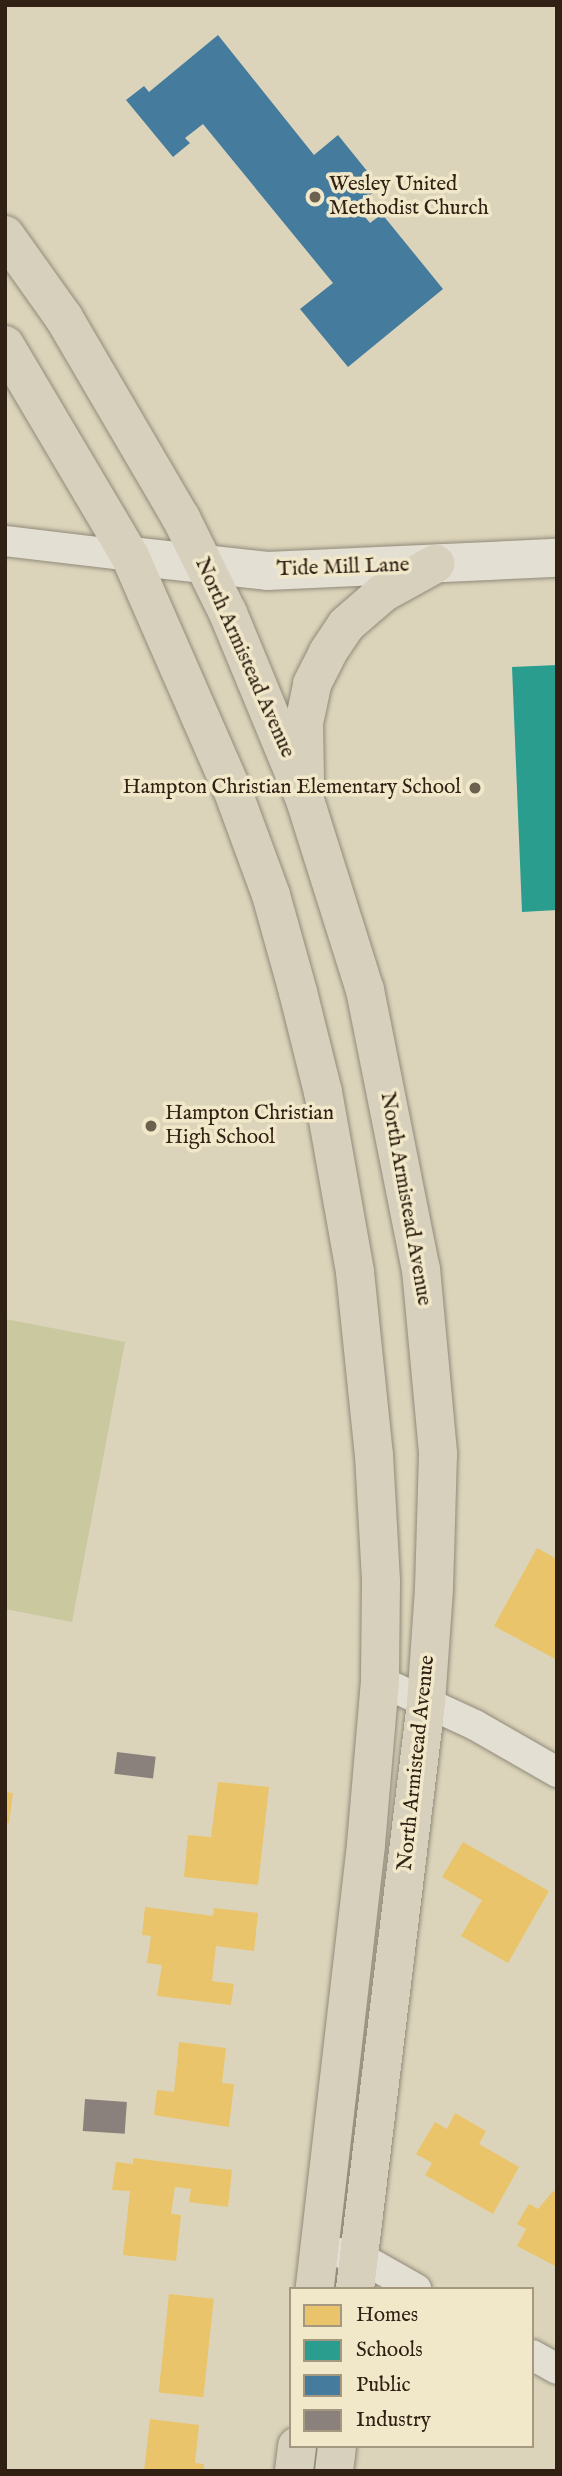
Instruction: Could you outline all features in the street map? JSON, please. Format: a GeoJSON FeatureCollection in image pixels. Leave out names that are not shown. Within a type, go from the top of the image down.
{"type":"FeatureCollection","features":[{"type":"Feature","properties":{"kind":"main road","name":"North Armistead Avenue"},"geometry":{"type":"LineString","coordinates":[[5,235],[71,330],[155,470],[205,566],[305,800],[365,990],[421,1269],[438,1454],[426,1703],[356,2273]]}},
{"type":"Feature","properties":{"kind":"main road","name":"North Armistead Avenue"},"geometry":{"type":"LineString","coordinates":[[5,345],[130,555],[232,789],[271,895],[323,1092],[355,1272],[374,1455],[381,1582],[380,1681],[366,1846],[315,2287]]}},
{"type":"Feature","properties":{"kind":"main road"},"geometry":{"type":"LineString","coordinates":[[305,800],[304,723],[312,684],[328,652],[346,625],[383,593],[435,564]]}},
{"type":"Feature","properties":{"kind":"main road"},"geometry":{"type":"LineString","coordinates":[[294,2471],[297,2448]]}},
{"type":"Feature","properties":{"kind":"main road"},"geometry":{"type":"LineString","coordinates":[[334,2471],[337,2448]]}},
{"type":"Feature","properties":{"kind":"street"},"geometry":{"type":"LineString","coordinates":[[5,541],[130,555]]}},
{"type":"Feature","properties":{"kind":"street","name":"Tide Mill Lane"},"geometry":{"type":"LineString","coordinates":[[130,555],[205,566],[267,571],[557,558]]}},
{"type":"Feature","properties":{"kind":"street"},"geometry":{"type":"LineString","coordinates":[[380,1681],[557,1772]]}},
{"type":"Feature","properties":{"kind":"street"},"geometry":{"type":"LineString","coordinates":[[320,2249],[356,2273],[408,2287]]}},
{"type":"Feature","properties":{"kind":"street"},"geometry":{"type":"LineString","coordinates":[[534,2356],[557,2369]]}},
{"type":"Feature","properties":{"kind":"green space"},"geometry":{"type":"Polygon","coordinates":[[[5,1319],[125,1342],[72,1622],[5,1609],[5,1319]]]}},
{"type":"Feature","properties":{"kind":"building: Homes"},"geometry":{"type":"Polygon","coordinates":[[[537,1548],[557,1559],[557,1660],[494,1626],[537,1548]]]}},
{"type":"Feature","properties":{"kind":"building: Homes"},"geometry":{"type":"Polygon","coordinates":[[[218,1782],[269,1787],[258,1885],[184,1877],[188,1835],[211,1837],[218,1782]]]}},
{"type":"Feature","properties":{"kind":"building: Homes"},"geometry":{"type":"Polygon","coordinates":[[[5,1792],[13,1793],[9,1823],[5,1823],[5,1792]]]}},
{"type":"Feature","properties":{"kind":"building: Homes"},"geometry":{"type":"Polygon","coordinates":[[[463,1842],[549,1891],[508,1963],[461,1936],[482,1900],[442,1877],[463,1842]]]}},
{"type":"Feature","properties":{"kind":"building: Homes"},"geometry":{"type":"Polygon","coordinates":[[[145,1907],[213,1916],[214,1908],[258,1913],[254,1951],[216,1946],[212,1981],[234,1984],[231,2005],[157,1996],[162,1965],[147,1963],[151,1936],[142,1935],[145,1907]]]}},
{"type":"Feature","properties":{"kind":"building: Homes"},"geometry":{"type":"Polygon","coordinates":[[[179,2042],[226,2048],[222,2083],[234,2084],[229,2127],[154,2115],[157,2090],[174,2092],[179,2042]]]}},
{"type":"Feature","properties":{"kind":"building: Homes"},"geometry":{"type":"Polygon","coordinates":[[[455,2113],[486,2131],[479,2144],[519,2167],[493,2214],[425,2175],[432,2163],[416,2154],[435,2122],[447,2129],[455,2113]]]}},
{"type":"Feature","properties":{"kind":"building: Homes"},"geometry":{"type":"Polygon","coordinates":[[[133,2158],[232,2170],[228,2207],[189,2202],[191,2189],[175,2187],[171,2214],[181,2215],[176,2261],[123,2255],[130,2191],[112,2190],[116,2162],[133,2164],[133,2158]]]}},
{"type":"Feature","properties":{"kind":"building: Homes"},"geometry":{"type":"Polygon","coordinates":[[[553,2191],[557,2193],[557,2267],[517,2246],[526,2229],[517,2224],[529,2204],[538,2209],[553,2191]]]}},
{"type":"Feature","properties":{"kind":"building: Homes"},"geometry":{"type":"Polygon","coordinates":[[[169,2294],[214,2299],[203,2397],[159,2392],[169,2294]]]}},
{"type":"Feature","properties":{"kind":"building: Homes"},"geometry":{"type":"Polygon","coordinates":[[[150,2419],[199,2425],[195,2463],[204,2464],[204,2471],[144,2471],[150,2419]]]}},
{"type":"Feature","properties":{"kind":"building: Schools"},"geometry":{"type":"Polygon","coordinates":[[[557,665],[557,910],[522,912],[512,667],[557,665]]]}},
{"type":"Feature","properties":{"kind":"building: Public","name":"Wesley United Methodist Church"},"geometry":{"type":"Polygon","coordinates":[[[218,35],[314,155],[338,135],[380,187],[356,206],[370,223],[382,214],[443,289],[348,367],[300,309],[333,283],[203,124],[185,138],[190,143],[173,157],[126,100],[144,86],[149,92],[218,35]]]}},
{"type":"Feature","properties":{"kind":"building: Industry"},"geometry":{"type":"Polygon","coordinates":[[[117,1752],[156,1757],[153,1779],[114,1774],[117,1752]]]}},
{"type":"Feature","properties":{"kind":"building: Industry"},"geometry":{"type":"Polygon","coordinates":[[[85,2099],[127,2102],[125,2134],[83,2131],[85,2099]]]}},
{"type":"Feature","properties":{"kind":"place","name":"Wesley United Methodist Church"},"geometry":{"type":"Point","coordinates":[315,197]}},
{"type":"Feature","properties":{"kind":"place","name":"Hampton Christian Elementary School"},"geometry":{"type":"Point","coordinates":[475,788]}},
{"type":"Feature","properties":{"kind":"place","name":"Hampton Christian High School"},"geometry":{"type":"Point","coordinates":[151,1126]}}]}
